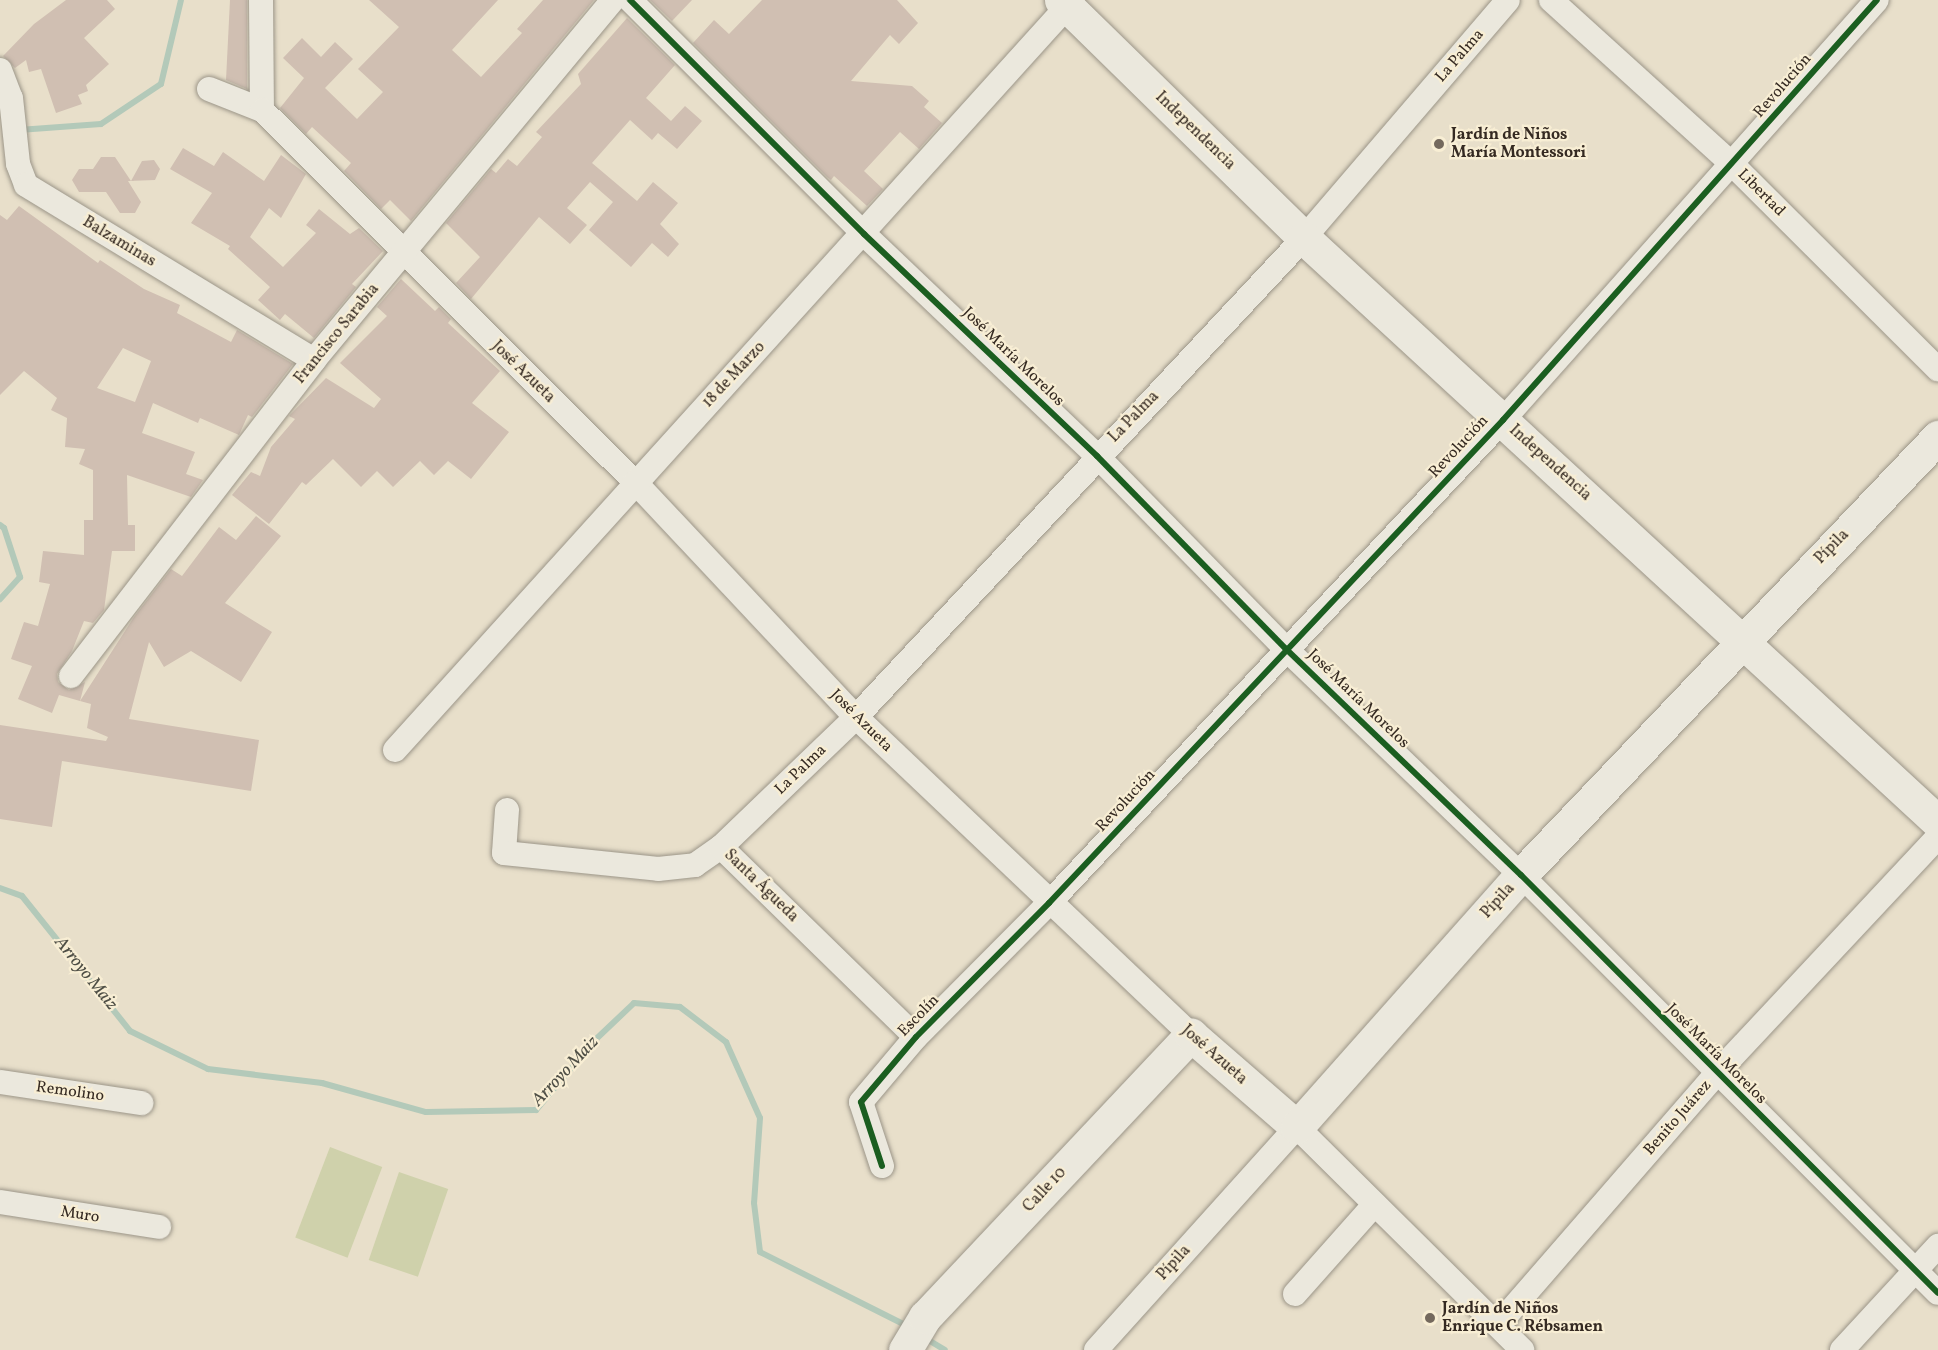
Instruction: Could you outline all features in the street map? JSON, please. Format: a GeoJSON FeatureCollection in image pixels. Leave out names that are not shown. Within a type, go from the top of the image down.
{"type":"FeatureCollection","features":[{"type":"Feature","properties":{"kind":"main road","name":"Independencia"},"geometry":{"type":"LineString","coordinates":[[1067,2],[1304,238],[1938,822]]}},
{"type":"Feature","properties":{"kind":"main road","name":"Pípila"},"geometry":{"type":"LineString","coordinates":[[1297,1127],[1521,875],[1938,437]]}},
{"type":"Feature","properties":{"kind":"main road","name":"José Azueta"},"geometry":{"type":"LineString","coordinates":[[1191,1035],[1297,1127]]}},
{"type":"Feature","properties":{"kind":"main road","name":"Calle 10"},"geometry":{"type":"LineString","coordinates":[[905,1350],[926,1317],[1191,1035]]}},
{"type":"Feature","properties":{"kind":"street"},"geometry":{"type":"LineString","coordinates":[[261,0],[262,110]]}},
{"type":"Feature","properties":{"kind":"street","name":"Francisco Sarabia"},"geometry":{"type":"LineString","coordinates":[[71,676],[314,360],[613,0]]}},
{"type":"Feature","properties":{"kind":"street","name":"José María Morelos"},"geometry":{"type":"LineString","coordinates":[[630,0],[864,234],[1097,456],[1286,649],[1521,875],[1716,1074],[1938,1293]]}},
{"type":"Feature","properties":{"kind":"street","name":"La Palma"},"geometry":{"type":"LineString","coordinates":[[721,847],[856,717],[1097,456],[1304,238],[1508,0]]}},
{"type":"Feature","properties":{"kind":"street","name":"Libertad"},"geometry":{"type":"LineString","coordinates":[[1551,0],[1732,164],[1938,369]]}},
{"type":"Feature","properties":{"kind":"street","name":"Revolución"},"geometry":{"type":"LineString","coordinates":[[1049,903],[1503,420],[1877,0]]}},
{"type":"Feature","properties":{"kind":"street","name":"18 de Marzo"},"geometry":{"type":"LineString","coordinates":[[395,750],[635,482],[864,234],[1067,2]]}},
{"type":"Feature","properties":{"kind":"street","name":"Balzaminas"},"geometry":{"type":"LineString","coordinates":[[0,70],[11,98],[18,164],[26,185],[314,360]]}},
{"type":"Feature","properties":{"kind":"street","name":"José Azueta"},"geometry":{"type":"LineString","coordinates":[[210,89],[262,110],[403,254],[635,482],[856,717],[1049,903],[1191,1035]]}},
{"type":"Feature","properties":{"kind":"street","name":"Santa Águeda"},"geometry":{"type":"LineString","coordinates":[[507,810],[504,853],[658,869],[695,865],[721,847],[916,1037]]}},
{"type":"Feature","properties":{"kind":"street","name":"Benito Juárez"},"geometry":{"type":"LineString","coordinates":[[1497,1325],[1716,1074],[1938,837]]}},
{"type":"Feature","properties":{"kind":"street","name":"Escolín"},"geometry":{"type":"LineString","coordinates":[[882,1166],[861,1102],[916,1037],[1049,903]]}},
{"type":"Feature","properties":{"kind":"street","name":"Remolino"},"geometry":{"type":"LineString","coordinates":[[0,1082],[141,1103]]}},
{"type":"Feature","properties":{"kind":"street","name":"José Azueta"},"geometry":{"type":"LineString","coordinates":[[1297,1127],[1522,1350]]}},
{"type":"Feature","properties":{"kind":"street","name":"Pípila"},"geometry":{"type":"LineString","coordinates":[[1096,1350],[1297,1127]]}},
{"type":"Feature","properties":{"kind":"street","name":"Muro"},"geometry":{"type":"LineString","coordinates":[[0,1202],[159,1227]]}},
{"type":"Feature","properties":{"kind":"street"},"geometry":{"type":"LineString","coordinates":[[1295,1294],[1375,1204]]}},
{"type":"Feature","properties":{"kind":"street"},"geometry":{"type":"LineString","coordinates":[[1842,1350],[1938,1246]]}},
{"type":"Feature","properties":{"kind":"green space"},"geometry":{"type":"Polygon","coordinates":[[[330,1147],[382,1167],[348,1258],[295,1238],[330,1147]]]}},
{"type":"Feature","properties":{"kind":"green space"},"geometry":{"type":"Polygon","coordinates":[[[399,1172],[448,1189],[418,1277],[369,1260],[399,1172]]]}},
{"type":"Feature","properties":{"kind":"building"},"geometry":{"type":"Polygon","coordinates":[[[66,0],[107,0],[115,9],[84,38],[109,64],[86,85],[88,91],[78,95],[82,104],[56,113],[41,69],[29,72],[26,60],[15,68],[3,56],[34,24],[66,0]]]}},
{"type":"Feature","properties":{"kind":"building"},"geometry":{"type":"Polygon","coordinates":[[[230,0],[247,0],[247,89],[226,80],[230,0]]]}},
{"type":"Feature","properties":{"kind":"building"},"geometry":{"type":"Polygon","coordinates":[[[369,0],[498,0],[452,50],[481,77],[522,33],[517,29],[543,0],[594,0],[411,221],[390,200],[381,209],[344,171],[351,163],[312,127],[306,134],[280,108],[304,78],[283,58],[302,38],[321,57],[335,42],[353,59],[325,88],[357,119],[383,92],[358,69],[399,27],[369,0]]]}},
{"type":"Feature","properties":{"kind":"building"},"geometry":{"type":"Polygon","coordinates":[[[650,0],[692,0],[672,21],[650,0]]]}},
{"type":"Feature","properties":{"kind":"building"},"geometry":{"type":"Polygon","coordinates":[[[762,0],[897,0],[918,23],[899,44],[890,35],[851,81],[912,86],[929,101],[924,107],[942,123],[919,149],[900,132],[864,171],[883,189],[867,206],[834,176],[831,180],[827,177],[693,43],[714,20],[729,34],[762,0]]]}},
{"type":"Feature","properties":{"kind":"building"},"geometry":{"type":"Polygon","coordinates":[[[627,18],[675,65],[646,98],[671,121],[685,106],[702,121],[677,149],[658,133],[652,140],[630,120],[592,163],[637,201],[653,182],[678,203],[660,224],[679,244],[668,257],[652,243],[631,267],[589,230],[613,202],[590,182],[567,208],[587,225],[570,244],[539,217],[471,299],[456,283],[480,257],[446,223],[491,169],[496,173],[508,159],[517,166],[542,137],[536,132],[581,84],[578,74],[627,18]]]}},
{"type":"Feature","properties":{"kind":"building"},"geometry":{"type":"Polygon","coordinates":[[[183,148],[214,166],[223,152],[264,181],[281,155],[306,174],[281,218],[269,208],[250,237],[283,267],[316,233],[306,225],[319,209],[350,234],[359,228],[383,251],[352,284],[356,287],[314,338],[285,314],[280,320],[258,300],[270,287],[228,249],[230,246],[191,223],[212,193],[170,169],[183,148]]]}},
{"type":"Feature","properties":{"kind":"building"},"geometry":{"type":"Polygon","coordinates":[[[101,157],[115,157],[131,181],[128,181],[141,202],[135,213],[120,213],[106,192],[79,192],[72,180],[79,169],[93,169],[101,157]]]}},
{"type":"Feature","properties":{"kind":"building"},"geometry":{"type":"Polygon","coordinates":[[[154,160],[160,169],[155,180],[131,181],[142,161],[154,160]]]}},
{"type":"Feature","properties":{"kind":"building"},"geometry":{"type":"Polygon","coordinates":[[[19,206],[98,263],[100,260],[144,289],[180,305],[177,313],[231,342],[237,330],[293,364],[252,417],[248,415],[239,435],[200,418],[198,423],[153,403],[142,433],[195,452],[186,474],[203,480],[191,497],[127,475],[128,525],[135,525],[135,551],[112,551],[104,610],[93,623],[84,621],[72,651],[57,674],[58,682],[69,690],[85,682],[80,701],[59,695],[52,713],[18,699],[32,666],[11,659],[24,622],[38,626],[50,584],[39,582],[43,551],[84,555],[84,520],[93,520],[93,470],[79,464],[85,449],[65,447],[67,418],[51,410],[57,398],[24,371],[0,395],[0,215],[7,220],[19,206]],[[123,348],[97,388],[135,402],[151,361],[123,348]]]}},
{"type":"Feature","properties":{"kind":"building"},"geometry":{"type":"Polygon","coordinates":[[[401,279],[435,311],[439,307],[451,319],[448,323],[500,371],[472,403],[509,432],[471,479],[448,461],[434,475],[420,461],[393,487],[377,471],[361,487],[333,459],[306,485],[302,482],[269,524],[232,495],[251,472],[260,476],[271,447],[295,419],[289,416],[326,378],[374,408],[381,399],[340,363],[387,316],[377,307],[401,279]]]}},
{"type":"Feature","properties":{"kind":"building"},"geometry":{"type":"Polygon","coordinates":[[[256,516],[281,536],[225,603],[272,632],[241,682],[191,651],[164,667],[149,642],[129,719],[259,740],[251,791],[62,761],[52,827],[0,819],[0,725],[106,741],[108,737],[87,728],[91,704],[80,701],[134,617],[171,569],[182,576],[219,527],[236,540],[256,516]]]}},
{"type":"Feature","properties":{"kind":"waterway","name":"Arroyo Maiz"},"geometry":{"type":"LineString","coordinates":[[19,130],[101,124],[161,84],[181,0]]}},
{"type":"Feature","properties":{"kind":"waterway","name":"Arroyo Maiz"},"geometry":{"type":"LineString","coordinates":[[0,525],[4,528],[20,577],[0,599]]}},
{"type":"Feature","properties":{"kind":"waterway","name":"Arroyo Maiz"},"geometry":{"type":"LineString","coordinates":[[0,888],[22,896],[130,1031],[208,1069],[322,1083],[426,1112],[536,1110],[594,1041],[634,1003],[680,1007],[726,1042],[760,1118],[754,1203],[760,1252],[909,1327]]}},
{"type":"Feature","properties":{"kind":"waterway","name":"Arroyo Maiz"},"geometry":{"type":"LineString","coordinates":[[925,1338],[945,1350]]}},
{"type":"Feature","properties":{"kind":"cycle path"},"geometry":{"type":"LineString","coordinates":[[630,0],[864,234],[1097,456],[1286,649],[1521,875],[1938,1293]]}},
{"type":"Feature","properties":{"kind":"cycle path"},"geometry":{"type":"LineString","coordinates":[[882,1166],[861,1102],[916,1037],[1049,903],[1503,420],[1877,0]]}},
{"type":"Feature","properties":{"kind":"place","name":"Jardín de Niños María Montessori"},"geometry":{"type":"Point","coordinates":[1439,144]}},
{"type":"Feature","properties":{"kind":"place","name":"Jardín de Niños Enrique C. Rébsamen"},"geometry":{"type":"Point","coordinates":[1430,1318]}}]}
